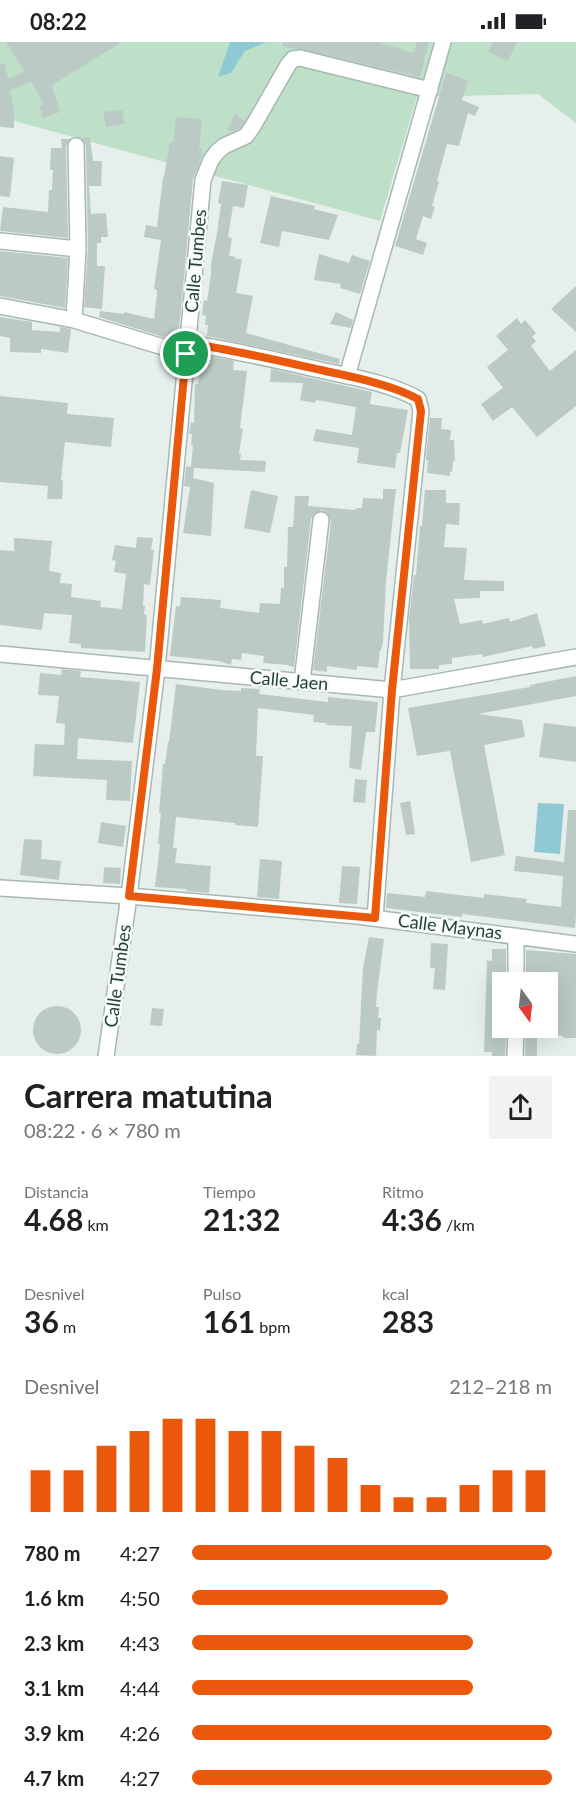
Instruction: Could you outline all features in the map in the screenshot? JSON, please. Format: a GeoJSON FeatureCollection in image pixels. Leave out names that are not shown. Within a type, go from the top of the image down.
{"type":"FeatureCollection","features":[{"type":"Feature","properties":{"kind":"street"},"geometry":{"type":"LineString","coordinates":[[347,376],[443,42]]}},
{"type":"Feature","properties":{"kind":"street","name":"Calle Tumbes"},"geometry":{"type":"LineString","coordinates":[[106,1056],[129,896],[157,669],[203,180],[217,152],[246,136],[250,131],[288,64],[293,60],[300,58],[430,90]]}},
{"type":"Feature","properties":{"kind":"street"},"geometry":{"type":"LineString","coordinates":[[74,320],[78,249],[76,146]]}},
{"type":"Feature","properties":{"kind":"street"},"geometry":{"type":"LineString","coordinates":[[0,241],[78,249]]}},
{"type":"Feature","properties":{"kind":"street"},"geometry":{"type":"LineString","coordinates":[[0,306],[74,320],[187,348],[234,350],[347,376],[407,393],[418,399],[421,411],[392,690],[375,918]]}},
{"type":"Feature","properties":{"kind":"street"},"geometry":{"type":"LineString","coordinates":[[302,682],[321,520]]}},
{"type":"Feature","properties":{"kind":"street","name":"Calle Jaen"},"geometry":{"type":"LineString","coordinates":[[0,654],[392,690],[576,657]]}},
{"type":"Feature","properties":{"kind":"street","name":"Calle Maynas"},"geometry":{"type":"LineString","coordinates":[[0,888],[129,896],[375,918],[576,944]]}},
{"type":"Feature","properties":{"kind":"street"},"geometry":{"type":"LineString","coordinates":[[516,936],[516,972]]}},
{"type":"Feature","properties":{"kind":"street"},"geometry":{"type":"LineString","coordinates":[[515,1056],[516,1038]]}},
{"type":"Feature","properties":{"kind":"green space"},"geometry":{"type":"Polygon","coordinates":[[[0,42],[230,42],[219,77],[231,72],[245,51],[267,42],[576,42],[576,123],[538,94],[417,97],[380,221],[0,117],[0,42]]]}},
{"type":"Feature","properties":{"kind":"water"},"geometry":{"type":"Polygon","coordinates":[[[230,42],[267,42],[245,51],[231,73],[218,77],[230,42]]]}},
{"type":"Feature","properties":{"kind":"water"},"geometry":{"type":"Polygon","coordinates":[[[538,803],[564,804],[560,854],[534,852],[538,803]]]}},
{"type":"Feature","properties":{"kind":"building"},"geometry":{"type":"Polygon","coordinates":[[[6,42],[122,42],[52,85],[60,112],[43,118],[39,106],[44,104],[31,82],[10,90],[14,110],[14,128],[0,127],[0,64],[5,64],[8,78],[25,72],[6,42]]]}},
{"type":"Feature","properties":{"kind":"building"},"geometry":{"type":"Polygon","coordinates":[[[283,42],[376,42],[414,53],[417,42],[429,42],[420,77],[294,49],[283,46],[283,42]]]}},
{"type":"Feature","properties":{"kind":"building"},"geometry":{"type":"Polygon","coordinates":[[[493,42],[517,42],[508,61],[488,52],[493,42]]]}},
{"type":"Feature","properties":{"kind":"building"},"geometry":{"type":"Polygon","coordinates":[[[446,73],[468,80],[462,100],[479,107],[475,116],[468,113],[459,146],[447,144],[432,206],[435,207],[431,219],[423,216],[416,239],[427,243],[423,255],[395,246],[446,73]]]}},
{"type":"Feature","properties":{"kind":"building"},"geometry":{"type":"Polygon","coordinates":[[[122,110],[125,124],[106,127],[103,112],[122,110]]]}},
{"type":"Feature","properties":{"kind":"building"},"geometry":{"type":"Polygon","coordinates":[[[235,114],[245,121],[240,128],[233,131],[227,130],[235,114]]]}},
{"type":"Feature","properties":{"kind":"building"},"geometry":{"type":"Polygon","coordinates":[[[176,117],[202,119],[199,148],[202,148],[200,162],[193,179],[176,341],[99,317],[100,311],[124,314],[124,312],[154,319],[157,290],[154,289],[161,240],[144,237],[146,225],[157,227],[163,177],[170,142],[173,143],[176,117]]]}},
{"type":"Feature","properties":{"kind":"building"},"geometry":{"type":"Polygon","coordinates":[[[90,137],[93,161],[102,161],[101,186],[89,186],[91,214],[106,213],[108,237],[101,237],[101,243],[97,243],[97,266],[105,266],[102,309],[84,307],[88,249],[86,146],[81,138],[90,137]]]}},
{"type":"Feature","properties":{"kind":"building"},"geometry":{"type":"Polygon","coordinates":[[[61,139],[70,139],[66,146],[68,238],[0,231],[3,207],[48,212],[53,170],[50,170],[51,148],[62,148],[61,139]]]}},
{"type":"Feature","properties":{"kind":"building"},"geometry":{"type":"Polygon","coordinates":[[[0,156],[14,158],[10,197],[0,196],[0,156]]]}},
{"type":"Feature","properties":{"kind":"building"},"geometry":{"type":"Polygon","coordinates":[[[222,181],[248,185],[244,208],[233,206],[228,237],[232,238],[229,256],[242,259],[236,293],[253,296],[246,333],[340,359],[339,364],[207,336],[206,316],[202,315],[204,300],[207,301],[211,275],[222,181]]]}},
{"type":"Feature","properties":{"kind":"building"},"geometry":{"type":"Polygon","coordinates":[[[271,196],[315,206],[314,209],[338,215],[329,240],[282,231],[279,247],[260,243],[271,196]]]}},
{"type":"Feature","properties":{"kind":"building"},"geometry":{"type":"Polygon","coordinates":[[[0,251],[68,258],[65,308],[0,296],[0,251]]]}},
{"type":"Feature","properties":{"kind":"building"},"geometry":{"type":"Polygon","coordinates":[[[319,254],[349,263],[352,255],[370,261],[360,294],[340,288],[341,284],[314,280],[319,254]]]}},
{"type":"Feature","properties":{"kind":"building"},"geometry":{"type":"Polygon","coordinates":[[[576,286],[576,332],[551,309],[576,286]]]}},
{"type":"Feature","properties":{"kind":"building"},"geometry":{"type":"Polygon","coordinates":[[[336,312],[353,320],[351,328],[330,324],[336,312]]]}},
{"type":"Feature","properties":{"kind":"building"},"geometry":{"type":"Polygon","coordinates":[[[0,317],[32,322],[32,330],[60,332],[60,327],[71,329],[68,353],[41,349],[41,353],[10,352],[10,338],[0,336],[0,317]]]}},
{"type":"Feature","properties":{"kind":"building"},"geometry":{"type":"Polygon","coordinates":[[[517,318],[521,324],[525,320],[536,333],[532,337],[536,341],[531,346],[550,371],[576,350],[576,406],[537,437],[512,407],[493,421],[481,404],[503,388],[487,367],[508,350],[496,336],[517,318]]]}},
{"type":"Feature","properties":{"kind":"building"},"geometry":{"type":"Polygon","coordinates":[[[203,355],[234,361],[233,370],[247,371],[240,428],[243,429],[240,460],[266,461],[265,472],[194,468],[193,478],[214,483],[211,536],[183,533],[190,487],[184,486],[186,466],[191,467],[193,445],[191,445],[192,434],[189,434],[191,422],[194,423],[195,384],[198,384],[203,355]]]}},
{"type":"Feature","properties":{"kind":"building"},"geometry":{"type":"Polygon","coordinates":[[[271,369],[372,392],[370,404],[408,410],[395,468],[357,463],[359,448],[313,441],[316,429],[352,435],[356,407],[316,400],[315,403],[300,400],[303,383],[270,382],[271,369]]]}},
{"type":"Feature","properties":{"kind":"building"},"geometry":{"type":"Polygon","coordinates":[[[0,396],[68,403],[67,414],[114,418],[111,447],[65,442],[61,480],[63,480],[62,499],[47,499],[48,486],[0,482],[0,396]]]}},
{"type":"Feature","properties":{"kind":"building"},"geometry":{"type":"Polygon","coordinates":[[[430,418],[442,418],[441,429],[451,430],[450,440],[454,440],[455,461],[453,461],[450,476],[427,473],[428,460],[426,458],[430,418]]]}},
{"type":"Feature","properties":{"kind":"building"},"geometry":{"type":"Polygon","coordinates":[[[383,489],[396,489],[386,581],[383,642],[378,668],[357,666],[357,670],[327,666],[327,672],[313,670],[331,521],[327,513],[322,510],[314,514],[311,519],[294,667],[263,663],[264,656],[242,653],[241,660],[232,659],[231,665],[219,661],[170,656],[176,606],[180,606],[181,597],[221,600],[220,608],[259,613],[260,603],[280,604],[281,588],[284,588],[284,567],[287,567],[288,527],[293,527],[295,496],[309,496],[308,506],[355,510],[362,508],[363,498],[383,499],[383,489]]]}},
{"type":"Feature","properties":{"kind":"building"},"geometry":{"type":"Polygon","coordinates":[[[251,490],[278,496],[270,533],[244,528],[251,490]]]}},
{"type":"Feature","properties":{"kind":"building"},"geometry":{"type":"Polygon","coordinates":[[[425,490],[446,490],[446,503],[460,503],[459,525],[446,524],[444,547],[467,548],[464,580],[504,581],[504,591],[480,591],[480,598],[454,599],[460,624],[482,620],[483,624],[509,618],[510,622],[537,613],[546,646],[533,649],[532,646],[483,657],[482,654],[452,658],[452,664],[439,665],[439,669],[410,669],[409,619],[425,490]]]}},
{"type":"Feature","properties":{"kind":"building"},"geometry":{"type":"Polygon","coordinates":[[[137,537],[153,538],[151,550],[154,550],[150,585],[144,584],[143,606],[145,606],[144,614],[147,615],[145,652],[81,648],[81,644],[69,643],[72,615],[44,613],[42,630],[0,625],[0,550],[14,551],[14,538],[52,541],[49,571],[61,573],[60,583],[72,584],[71,597],[101,601],[100,607],[122,609],[126,574],[114,572],[116,561],[112,560],[115,545],[136,548],[137,537]]]}},
{"type":"Feature","properties":{"kind":"building"},"geometry":{"type":"Polygon","coordinates":[[[62,669],[81,671],[80,677],[140,682],[133,743],[78,738],[77,759],[132,761],[130,801],[106,800],[107,780],[33,776],[35,744],[64,745],[65,724],[56,723],[59,696],[38,695],[40,673],[61,675],[62,669]]]}},
{"type":"Feature","properties":{"kind":"building"},"geometry":{"type":"Polygon","coordinates":[[[576,676],[576,696],[478,714],[522,720],[525,737],[484,745],[505,855],[471,862],[450,751],[417,756],[408,708],[530,687],[530,685],[576,676]]]}},
{"type":"Feature","properties":{"kind":"building"},"geometry":{"type":"Polygon","coordinates":[[[176,684],[221,690],[260,689],[259,694],[328,702],[328,697],[378,702],[375,732],[366,732],[361,770],[349,768],[352,726],[326,725],[326,723],[313,722],[314,715],[258,708],[256,756],[263,756],[258,827],[176,817],[173,848],[177,848],[175,863],[211,866],[209,893],[155,887],[160,844],[158,844],[161,813],[159,813],[163,764],[165,764],[169,742],[176,684]]]}},
{"type":"Feature","properties":{"kind":"building"},"geometry":{"type":"Polygon","coordinates":[[[544,723],[576,727],[576,762],[539,757],[544,723]]]}},
{"type":"Feature","properties":{"kind":"building"},"geometry":{"type":"Polygon","coordinates":[[[355,779],[367,780],[365,803],[353,802],[355,779]]]}},
{"type":"Feature","properties":{"kind":"building"},"geometry":{"type":"Polygon","coordinates":[[[410,801],[415,834],[406,835],[400,803],[410,801]]]}},
{"type":"Feature","properties":{"kind":"building"},"geometry":{"type":"Polygon","coordinates":[[[568,810],[576,810],[575,928],[462,914],[462,917],[386,908],[387,893],[425,897],[426,891],[484,898],[484,894],[527,899],[526,903],[561,907],[563,876],[514,871],[516,856],[564,862],[568,810]]]}},
{"type":"Feature","properties":{"kind":"building"},"geometry":{"type":"Polygon","coordinates":[[[101,822],[126,826],[123,847],[98,843],[101,822]]]}},
{"type":"Feature","properties":{"kind":"building"},"geometry":{"type":"Polygon","coordinates":[[[24,839],[42,840],[41,859],[61,861],[59,880],[20,875],[24,839]]]}},
{"type":"Feature","properties":{"kind":"building"},"geometry":{"type":"Polygon","coordinates":[[[260,859],[282,861],[279,899],[257,897],[260,859]]]}},
{"type":"Feature","properties":{"kind":"building"},"geometry":{"type":"Polygon","coordinates":[[[342,866],[360,867],[357,904],[339,903],[342,866]]]}},
{"type":"Feature","properties":{"kind":"building"},"geometry":{"type":"Polygon","coordinates":[[[104,867],[121,868],[120,884],[103,883],[104,867]]]}},
{"type":"Feature","properties":{"kind":"building"},"geometry":{"type":"Polygon","coordinates":[[[369,937],[384,939],[376,1007],[379,1007],[378,1018],[381,1018],[380,1031],[377,1030],[376,1056],[356,1055],[357,1044],[359,1044],[363,968],[369,937]]]}},
{"type":"Feature","properties":{"kind":"building"},"geometry":{"type":"Polygon","coordinates":[[[431,943],[448,944],[445,990],[433,989],[435,968],[430,968],[431,943]]]}},
{"type":"Feature","properties":{"kind":"building"},"geometry":{"type":"Polygon","coordinates":[[[492,949],[506,949],[506,972],[492,972],[492,1038],[506,1038],[505,1056],[492,1056],[492,1052],[484,1052],[487,960],[492,961],[492,949]]]}},
{"type":"Feature","properties":{"kind":"building"},"geometry":{"type":"Polygon","coordinates":[[[526,950],[576,954],[576,1038],[563,1038],[558,1035],[558,972],[526,972],[526,950]]]}},
{"type":"Feature","properties":{"kind":"building"},"geometry":{"type":"Polygon","coordinates":[[[52,1006],[62,1006],[74,1013],[81,1025],[81,1035],[74,1047],[62,1054],[52,1054],[37,1043],[33,1035],[33,1025],[44,1010],[52,1006]]]}},
{"type":"Feature","properties":{"kind":"building"},"geometry":{"type":"Polygon","coordinates":[[[152,1008],[164,1009],[162,1026],[150,1025],[152,1008]]]}},
{"type":"Feature","properties":{"kind":"building"},"geometry":{"type":"Polygon","coordinates":[[[526,1038],[537,1038],[537,1056],[525,1056],[526,1038]]]}},
{"type":"Feature","properties":{"kind":"route"},"geometry":{"type":"LineString","coordinates":[[188,343],[234,350],[347,376],[407,393],[418,399],[421,411],[392,690],[375,918],[129,896],[157,669],[186,354],[188,343]]}}]}
